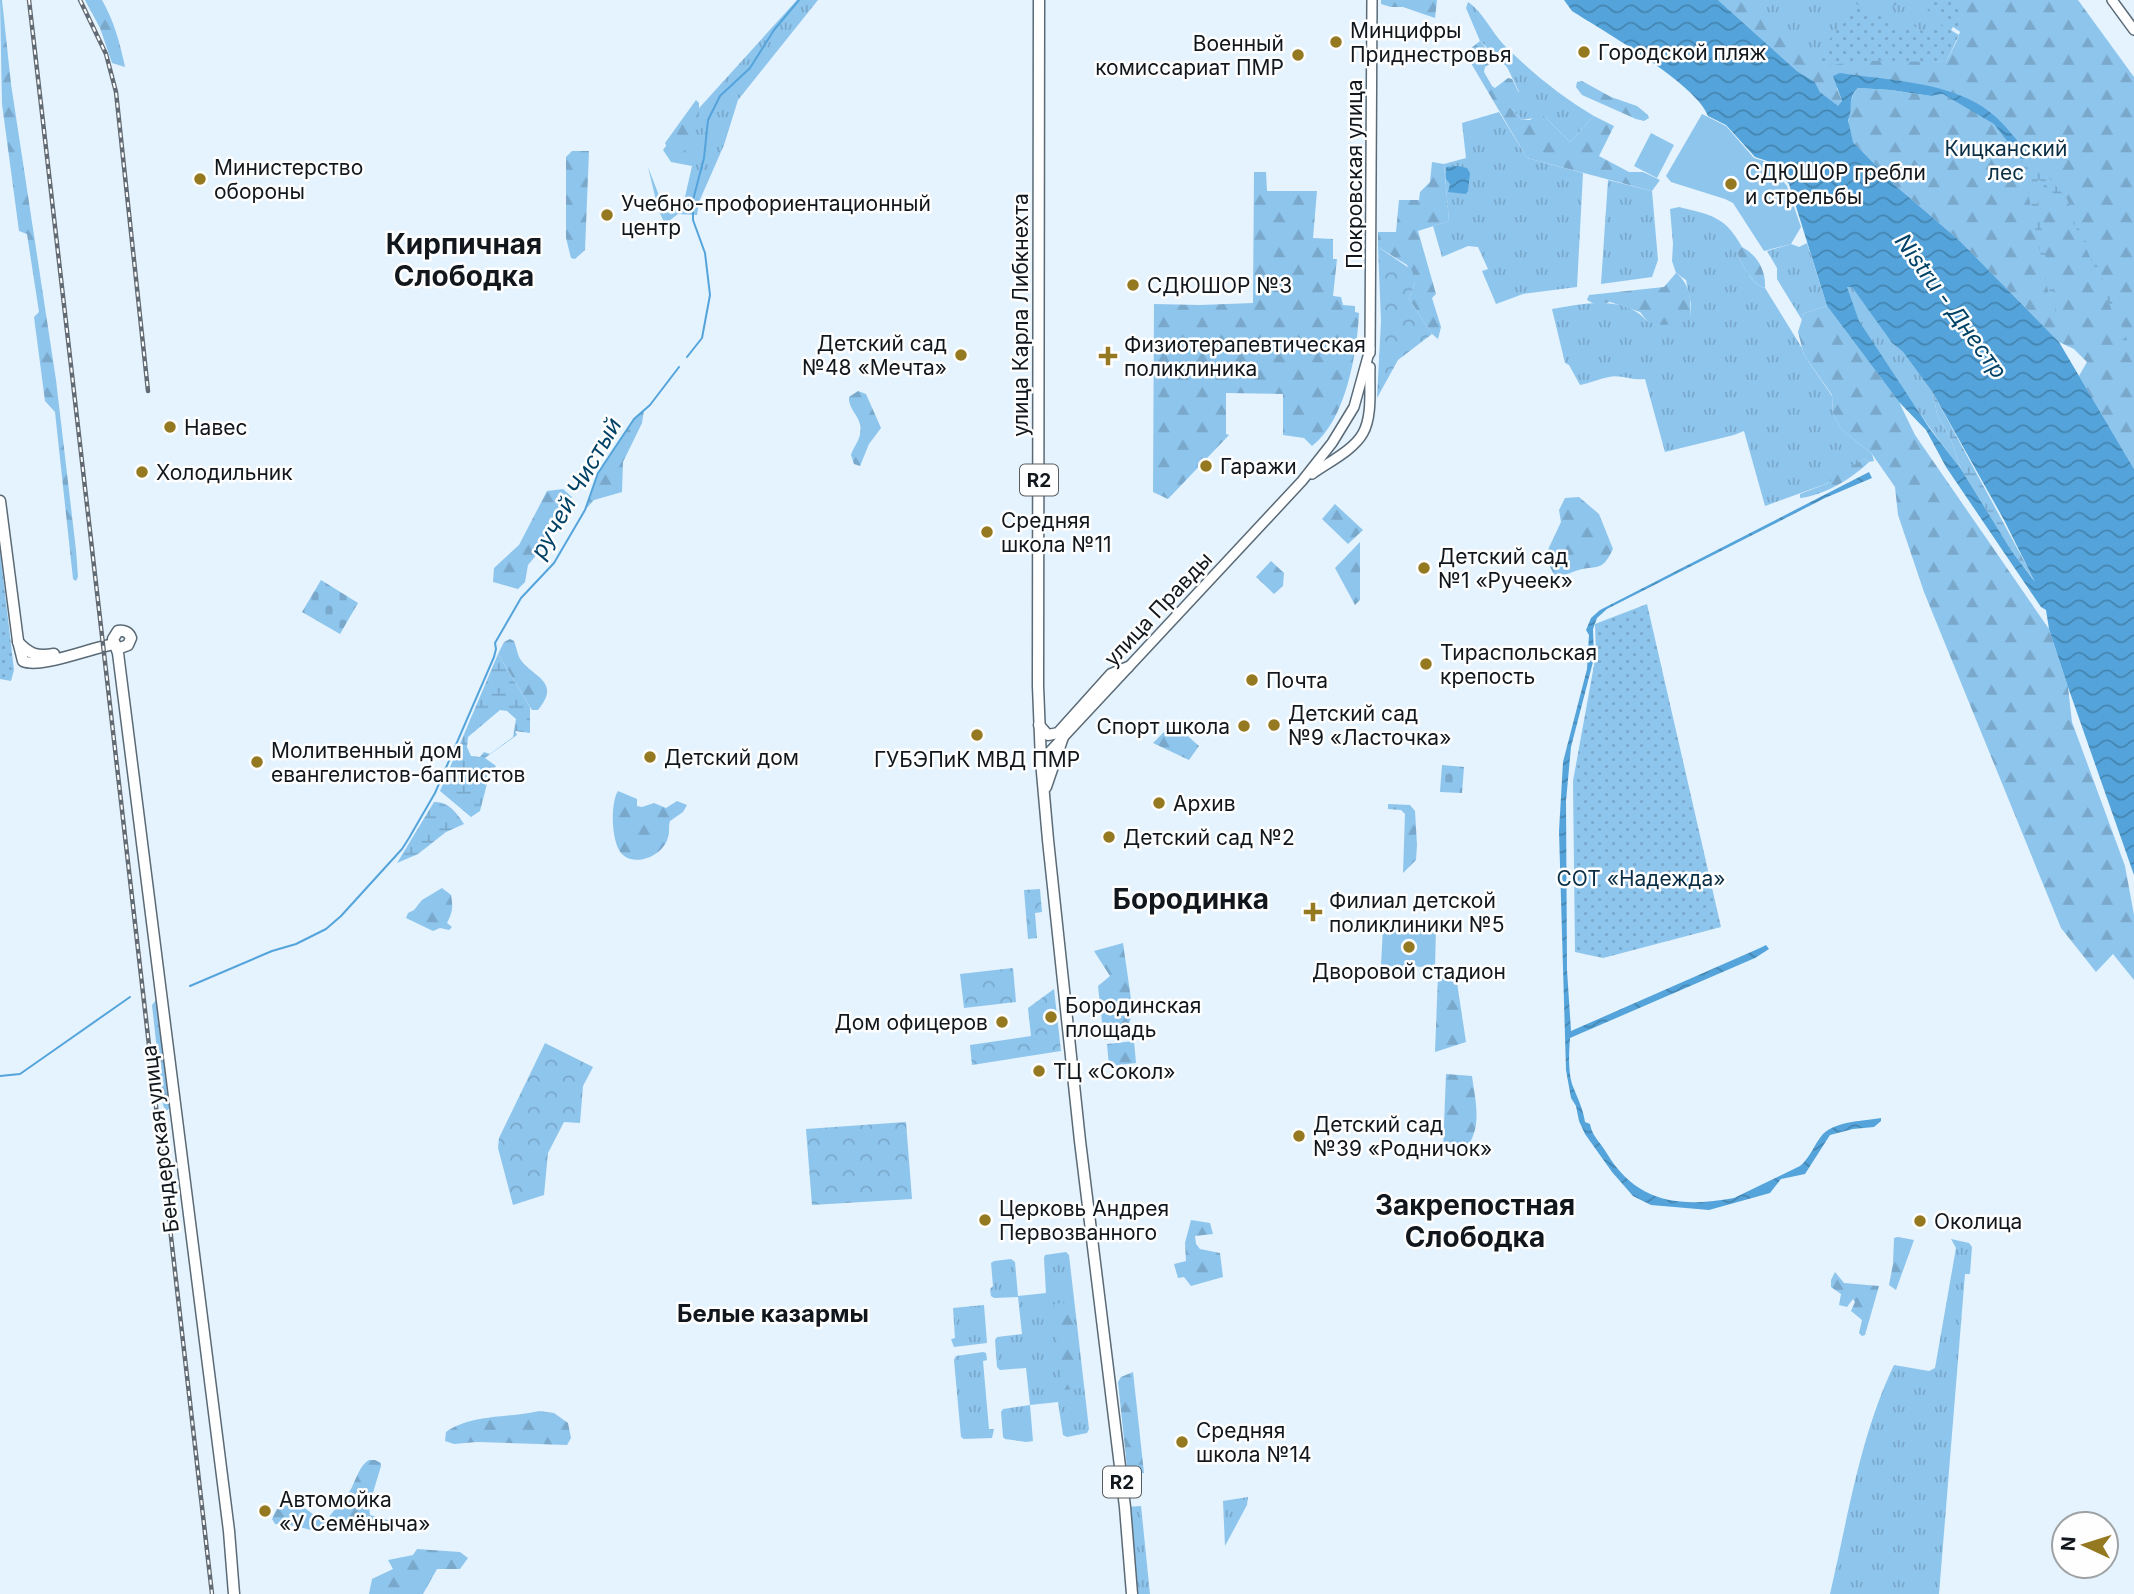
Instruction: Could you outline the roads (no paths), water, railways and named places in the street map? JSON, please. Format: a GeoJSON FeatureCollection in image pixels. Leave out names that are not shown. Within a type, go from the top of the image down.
{"type":"FeatureCollection","features":[{"type":"Feature","properties":{"kind":"main road","name":"улица Карла Либкнехта"},"geometry":{"type":"LineString","coordinates":[[1039,0],[1041,761],[1080,1141],[1125,1507],[1132,1594]]}},
{"type":"Feature","properties":{"kind":"main road","name":"Покровская улица"},"geometry":{"type":"LineString","coordinates":[[1366,424],[1370,349],[1372,0]]}},
{"type":"Feature","properties":{"kind":"main road"},"geometry":{"type":"LineString","coordinates":[[2112,0],[2134,30]]}},
{"type":"Feature","properties":{"kind":"main road","name":"Покровская улица"},"geometry":{"type":"LineString","coordinates":[[1354,407],[1370,349]]}},
{"type":"Feature","properties":{"kind":"main road"},"geometry":{"type":"LineString","coordinates":[[1354,407],[1361,405],[1368,410]]}},
{"type":"Feature","properties":{"kind":"main road","name":"улица Правды"},"geometry":{"type":"LineString","coordinates":[[1041,761],[1302,481],[1332,443],[1354,407]]}},
{"type":"Feature","properties":{"kind":"main road","name":"улица Правды"},"geometry":{"type":"LineString","coordinates":[[1302,481],[1362,436],[1366,424]]}},
{"type":"Feature","properties":{"kind":"main road"},"geometry":{"type":"LineString","coordinates":[[1332,443],[1336,452],[1341,453]]}},
{"type":"Feature","properties":{"kind":"main road"},"geometry":{"type":"LineString","coordinates":[[0,500],[22,659],[26,663],[34,664],[114,642],[123,648],[130,643],[130,636],[124,631],[116,633],[114,642]]}},
{"type":"Feature","properties":{"kind":"main road","name":"Бендерская улица"},"geometry":{"type":"LineString","coordinates":[[114,642],[122,680],[229,1531],[234,1594]]}},
{"type":"Feature","properties":{"kind":"main road","name":"Бендерская улица"},"geometry":{"type":"LineString","coordinates":[[122,680],[130,643]]}},
{"type":"Feature","properties":{"kind":"main road"},"geometry":{"type":"LineString","coordinates":[[1039,724],[1048,735],[1058,733],[1111,674],[1128,667]]}},
{"type":"Feature","properties":{"kind":"main road"},"geometry":{"type":"LineString","coordinates":[[1044,795],[1063,737]]}},
{"type":"Feature","properties":{"kind":"water","name":"Nistru - Днестр"},"geometry":{"type":"Polygon","coordinates":[[[1564,0],[1718,0],[1797,71],[1815,82],[1820,92],[1838,106],[1842,101],[1833,76],[1840,73],[1940,89],[1976,103],[1991,113],[2028,153],[2028,158],[2021,159],[1994,124],[1943,94],[1931,96],[1858,88],[1852,96],[1848,120],[1853,142],[1896,186],[1960,241],[2059,342],[2134,469],[2134,875],[2068,687],[2049,629],[2046,610],[2041,607],[1946,467],[1926,430],[1899,402],[1827,306],[1789,184],[1767,161],[1755,157],[1726,125],[1708,116],[1700,103],[1668,74],[1572,11],[1564,0]],[[1847,287],[1859,321],[2035,582],[2004,520],[1933,393],[1903,352],[1892,343],[1852,287],[1847,287]]]}},
{"type":"Feature","properties":{"kind":"water"},"geometry":{"type":"Polygon","coordinates":[[[1446,167],[1467,168],[1470,173],[1466,194],[1448,192],[1450,184],[1446,179],[1446,167]]]}},
{"type":"Feature","properties":{"kind":"water"},"geometry":{"type":"Polygon","coordinates":[[[1869,472],[1872,478],[1825,498],[1607,609],[1597,618],[1593,629],[1594,658],[1571,747],[1566,801],[1567,970],[1571,1031],[1766,945],[1769,949],[1755,958],[1570,1038],[1571,1079],[1585,1122],[1590,1124],[1596,1139],[1631,1182],[1645,1192],[1661,1198],[1695,1202],[1734,1198],[1800,1166],[1823,1134],[1835,1126],[1881,1118],[1874,1127],[1830,1135],[1805,1174],[1781,1179],[1770,1193],[1709,1210],[1651,1205],[1633,1196],[1585,1134],[1571,1098],[1566,1070],[1559,831],[1563,762],[1587,669],[1589,635],[1586,630],[1591,618],[1600,610],[1869,472]]]}},
{"type":"Feature","properties":{"kind":"waterway","name":"ручей Чистый"},"geometry":{"type":"LineString","coordinates":[[687,357],[702,338],[710,295],[705,253],[693,220],[693,200],[704,158],[708,120],[720,96],[750,68],[774,30],[799,0]]}},
{"type":"Feature","properties":{"kind":"waterway","name":"ручей Чистый"},"geometry":{"type":"LineString","coordinates":[[190,986],[272,951],[296,944],[326,929],[402,849],[435,793],[494,657],[495,643],[521,598],[554,563],[585,510],[598,473],[634,419],[650,405],[679,367]]}},
{"type":"Feature","properties":{"kind":"waterway","name":"ручей Чистый"},"geometry":{"type":"LineString","coordinates":[[0,1076],[20,1074],[130,997]]}},
{"type":"Feature","properties":{"kind":"railway"},"geometry":{"type":"LineString","coordinates":[[29,0],[212,1594]]}},
{"type":"Feature","properties":{"kind":"railway"},"geometry":{"type":"LineString","coordinates":[[80,0],[106,54],[116,92],[148,391]]}},
{"type":"Feature","properties":{"kind":"place","name":"Минцифры Приднестровья"},"geometry":{"type":"Point","coordinates":[1336,42]}},
{"type":"Feature","properties":{"kind":"place","name":"Городской пляж"},"geometry":{"type":"Point","coordinates":[1584,52]}},
{"type":"Feature","properties":{"kind":"place","name":"Военный комиссариат ПМР"},"geometry":{"type":"Point","coordinates":[1298,55]}},
{"type":"Feature","properties":{"kind":"place","name":"Министерство обороны"},"geometry":{"type":"Point","coordinates":[200,179]}},
{"type":"Feature","properties":{"kind":"place","name":"СДЮШОР гребли и стрельбы"},"geometry":{"type":"Point","coordinates":[1731,184]}},
{"type":"Feature","properties":{"kind":"place","name":"Учебно-профориентационный центр"},"geometry":{"type":"Point","coordinates":[607,215]}},
{"type":"Feature","properties":{"kind":"place","name":"СДЮШОР №3"},"geometry":{"type":"Point","coordinates":[1133,285]}},
{"type":"Feature","properties":{"kind":"place","name":"Детский сад №48 «Мечта»"},"geometry":{"type":"Point","coordinates":[961,355]}},
{"type":"Feature","properties":{"kind":"place","name":"Физиотерапевтическая поликлиника"},"geometry":{"type":"Point","coordinates":[1108,356]}},
{"type":"Feature","properties":{"kind":"place","name":"Навес"},"geometry":{"type":"Point","coordinates":[170,427]}},
{"type":"Feature","properties":{"kind":"place","name":"Гаражи"},"geometry":{"type":"Point","coordinates":[1206,466]}},
{"type":"Feature","properties":{"kind":"place","name":"Холодильник"},"geometry":{"type":"Point","coordinates":[142,472]}},
{"type":"Feature","properties":{"kind":"place","name":"Средняя школа №11"},"geometry":{"type":"Point","coordinates":[987,532]}},
{"type":"Feature","properties":{"kind":"place","name":"Детский сад №1 «Ручеек»"},"geometry":{"type":"Point","coordinates":[1424,568]}},
{"type":"Feature","properties":{"kind":"place","name":"Тираспольская крепость"},"geometry":{"type":"Point","coordinates":[1426,664]}},
{"type":"Feature","properties":{"kind":"place","name":"Почта"},"geometry":{"type":"Point","coordinates":[1252,680]}},
{"type":"Feature","properties":{"kind":"place","name":"Детский сад №9 «Ласточка»"},"geometry":{"type":"Point","coordinates":[1274,725]}},
{"type":"Feature","properties":{"kind":"place","name":"Спорт школа"},"geometry":{"type":"Point","coordinates":[1244,726]}},
{"type":"Feature","properties":{"kind":"place","name":"ГУБЭПиК МВД ПМР"},"geometry":{"type":"Point","coordinates":[977,735]}},
{"type":"Feature","properties":{"kind":"place","name":"Детский дом"},"geometry":{"type":"Point","coordinates":[650,757]}},
{"type":"Feature","properties":{"kind":"place","name":"Молитвенный дом евангелистов-баптистов"},"geometry":{"type":"Point","coordinates":[257,762]}},
{"type":"Feature","properties":{"kind":"place","name":"Архив"},"geometry":{"type":"Point","coordinates":[1159,803]}},
{"type":"Feature","properties":{"kind":"place","name":"Детский сад №2"},"geometry":{"type":"Point","coordinates":[1109,837]}},
{"type":"Feature","properties":{"kind":"place","name":"Филиал детской поликлиники №5"},"geometry":{"type":"Point","coordinates":[1313,912]}},
{"type":"Feature","properties":{"kind":"place","name":"Дворовой стадион"},"geometry":{"type":"Point","coordinates":[1409,947]}},
{"type":"Feature","properties":{"kind":"place","name":"Бородинская площадь"},"geometry":{"type":"Point","coordinates":[1051,1017]}},
{"type":"Feature","properties":{"kind":"place","name":"Дом офицеров"},"geometry":{"type":"Point","coordinates":[1002,1022]}},
{"type":"Feature","properties":{"kind":"place","name":"ТЦ «Сокол»"},"geometry":{"type":"Point","coordinates":[1039,1071]}},
{"type":"Feature","properties":{"kind":"place","name":"Детский сад №39 «Родничок»"},"geometry":{"type":"Point","coordinates":[1299,1136]}},
{"type":"Feature","properties":{"kind":"place","name":"Церковь Андрея Первозванного"},"geometry":{"type":"Point","coordinates":[985,1220]}},
{"type":"Feature","properties":{"kind":"place","name":"Околица"},"geometry":{"type":"Point","coordinates":[1920,1221]}},
{"type":"Feature","properties":{"kind":"place","name":"Средняя школа №14"},"geometry":{"type":"Point","coordinates":[1182,1442]}},
{"type":"Feature","properties":{"kind":"place","name":"Автомойка «У Семёныча»"},"geometry":{"type":"Point","coordinates":[265,1511]}},
{"type":"Feature","properties":{"kind":"district","name":"Кирпичная Слободка"},"geometry":{"type":"Point","coordinates":[464,260]}},
{"type":"Feature","properties":{"kind":"district","name":"Бородинка"},"geometry":{"type":"Point","coordinates":[1191,899]}},
{"type":"Feature","properties":{"kind":"district","name":"Закрепостная Слободка"},"geometry":{"type":"Point","coordinates":[1475,1221]}},
{"type":"Feature","properties":{"kind":"district","name":"Белые казармы"},"geometry":{"type":"Point","coordinates":[773,1313]}},
{"type":"Feature","properties":{"kind":"park label","name":"Кицканский лес"},"geometry":{"type":"Point","coordinates":[2006,160]}},
{"type":"Feature","properties":{"kind":"park label","name":"СОТ «Надежда»"},"geometry":{"type":"Point","coordinates":[1641,878]}}]}
